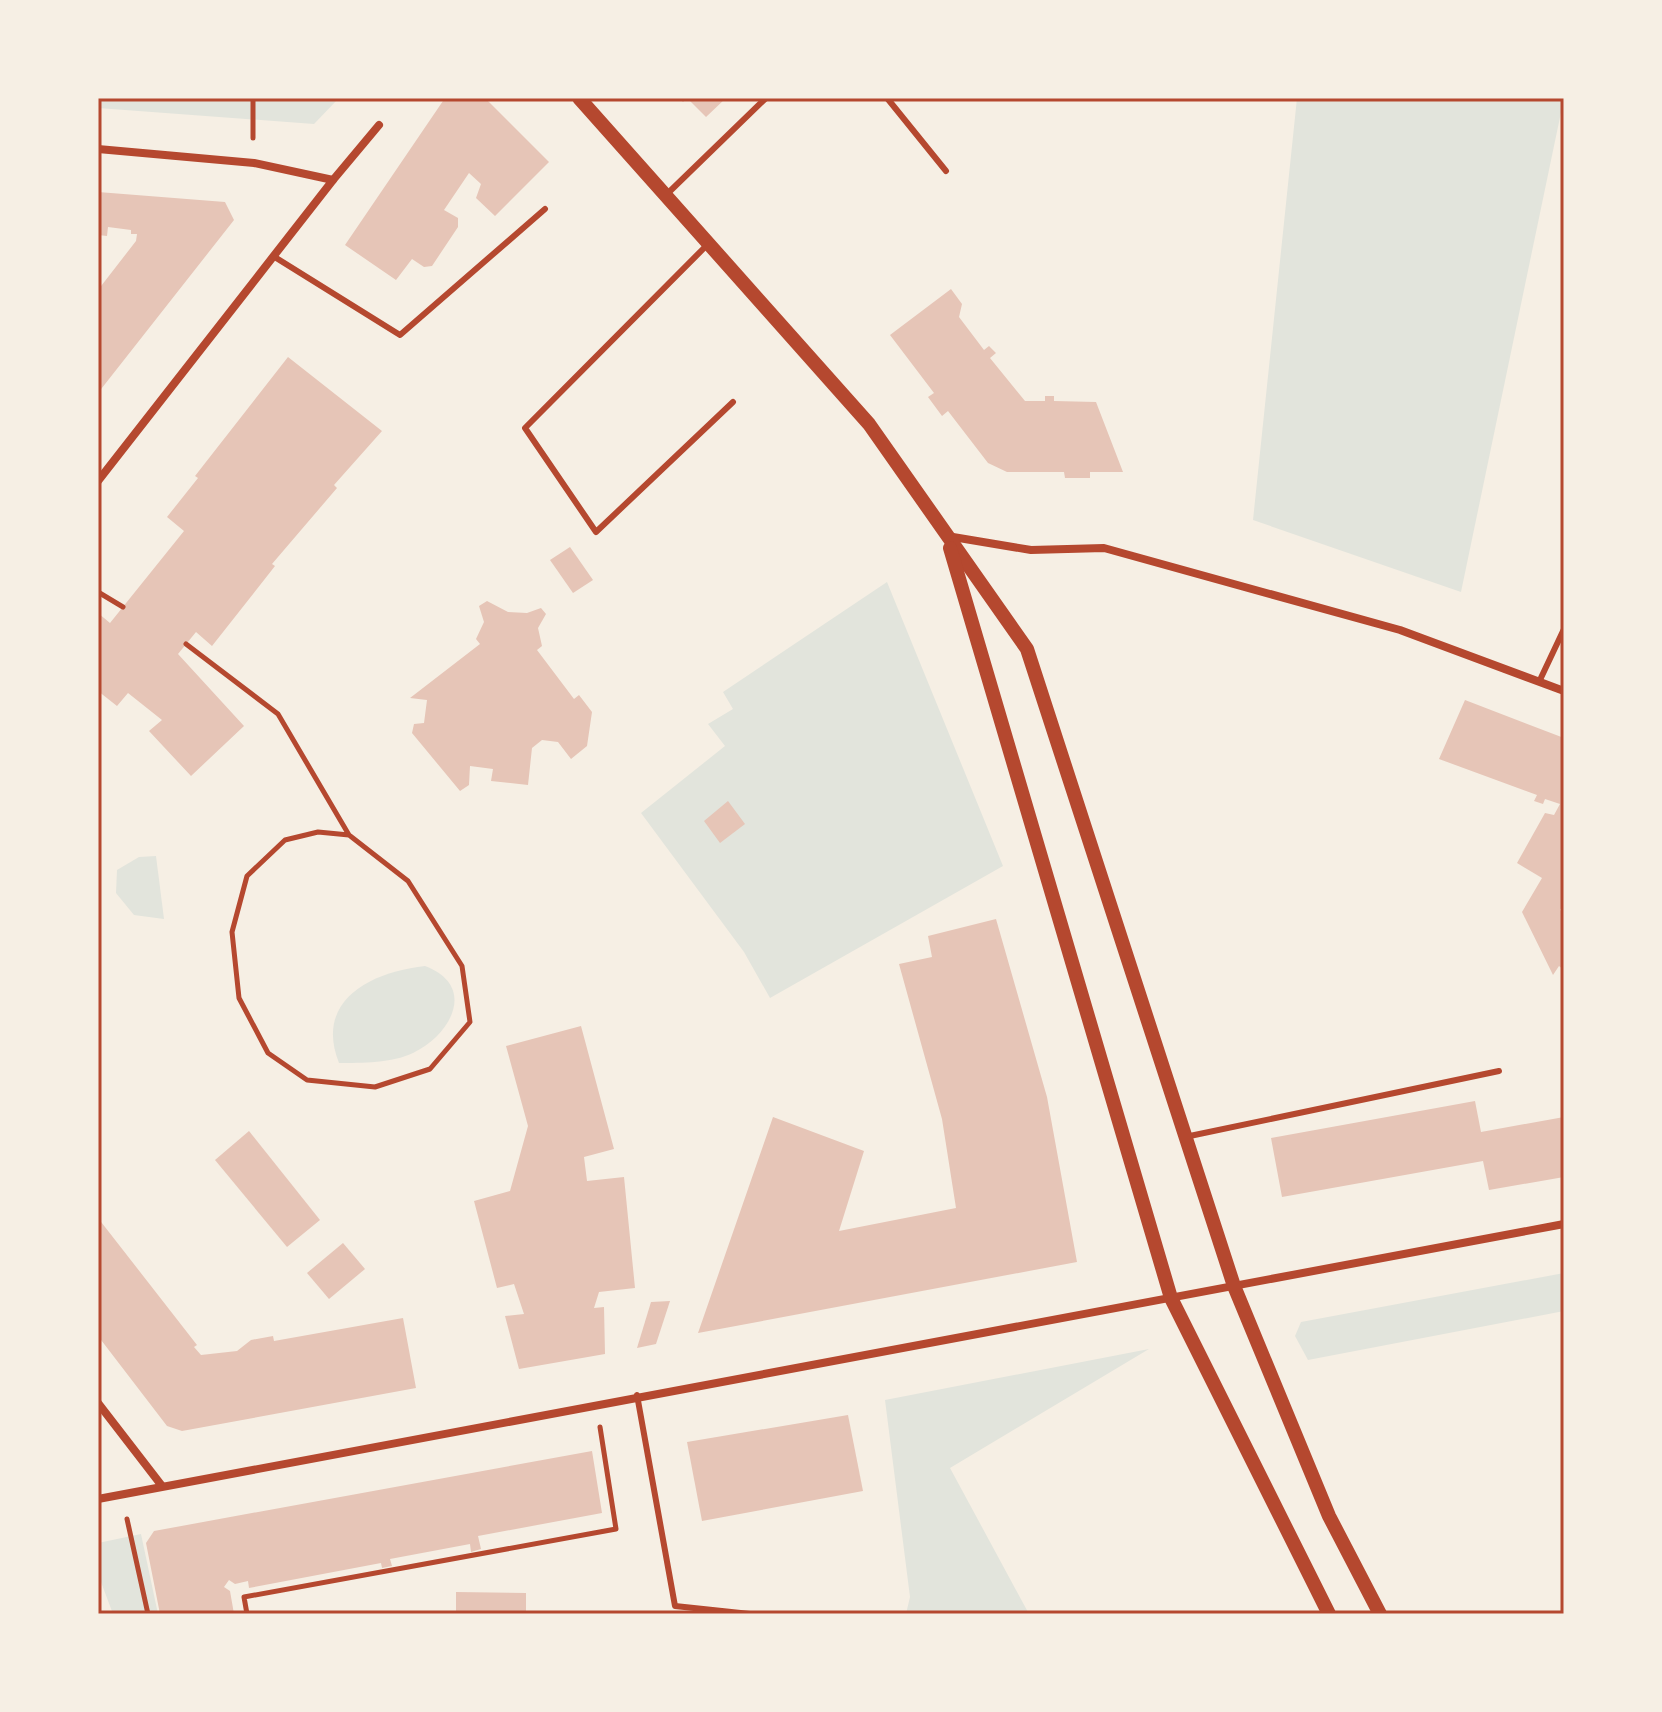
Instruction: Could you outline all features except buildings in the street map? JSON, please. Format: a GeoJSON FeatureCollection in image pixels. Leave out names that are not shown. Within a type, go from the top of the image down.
{"type":"FeatureCollection","features":[{"type":"Feature","properties":{"kind":"street"},"geometry":{"type":"LineString","coordinates":[[579,98],[869,424],[1027,649],[1234,1286],[1329,1516],[1380,1614]]}},
{"type":"Feature","properties":{"kind":"street"},"geometry":{"type":"LineString","coordinates":[[98,481],[379,125]]}},
{"type":"Feature","properties":{"kind":"street"},"geometry":{"type":"LineString","coordinates":[[98,149],[254,163],[333,180]]}},
{"type":"Feature","properties":{"kind":"street"},"geometry":{"type":"LineString","coordinates":[[946,536],[1031,550],[1104,548],[1400,630],[1564,691]]}},
{"type":"Feature","properties":{"kind":"street"},"geometry":{"type":"LineString","coordinates":[[946,536],[990,696],[1171,1298],[1329,1614]]}},
{"type":"Feature","properties":{"kind":"street"},"geometry":{"type":"LineString","coordinates":[[98,1499],[637,1395],[1564,1224]]}},
{"type":"Feature","properties":{"kind":"street"},"geometry":{"type":"LineString","coordinates":[[98,1403],[162,1486]]}},
{"type":"Feature","properties":{"kind":"lane"},"geometry":{"type":"LineString","coordinates":[[666,195],[766,98]]}},
{"type":"Feature","properties":{"kind":"lane"},"geometry":{"type":"LineString","coordinates":[[887,98],[946,171]]}},
{"type":"Feature","properties":{"kind":"lane"},"geometry":{"type":"LineString","coordinates":[[273,256],[400,335],[545,209]]}},
{"type":"Feature","properties":{"kind":"lane"},"geometry":{"type":"LineString","coordinates":[[709,243],[525,428],[596,532],[733,402]]}},
{"type":"Feature","properties":{"kind":"lane"},"geometry":{"type":"LineString","coordinates":[[1539,682],[1564,629]]}},
{"type":"Feature","properties":{"kind":"lane"},"geometry":{"type":"LineString","coordinates":[[1185,1137],[1499,1071]]}},
{"type":"Feature","properties":{"kind":"lane"},"geometry":{"type":"LineString","coordinates":[[637,1395],[675,1606],[750,1614]]}},
{"type":"Feature","properties":{"kind":"path"},"geometry":{"type":"LineString","coordinates":[[253,98],[254,163]]}},
{"type":"Feature","properties":{"kind":"path"},"geometry":{"type":"LineString","coordinates":[[98,592],[123,607]]}},
{"type":"Feature","properties":{"kind":"path"},"geometry":{"type":"LineString","coordinates":[[186,644],[278,714],[349,835],[408,881],[462,966],[470,1022],[430,1069],[375,1087],[307,1080],[268,1053],[239,998],[232,932],[247,876],[285,840],[318,832],[349,835]]}},
{"type":"Feature","properties":{"kind":"path"},"geometry":{"type":"LineString","coordinates":[[247,1614],[244,1597],[616,1529],[596,1403]]}},
{"type":"Feature","properties":{"kind":"path"},"geometry":{"type":"LineString","coordinates":[[122,1495],[148,1614]]}},
{"type":"Feature","properties":{"kind":"shaded area"},"geometry":{"type":"Polygon","coordinates":[[[98,98],[339,98],[314,124],[98,108],[98,98]]]}},
{"type":"Feature","properties":{"kind":"shaded area"},"geometry":{"type":"Polygon","coordinates":[[[1297,98],[1564,98],[1461,592],[1253,520],[1297,98]]]}},
{"type":"Feature","properties":{"kind":"shaded area"},"geometry":{"type":"Polygon","coordinates":[[[887,582],[1003,866],[770,998],[744,952],[641,813],[725,746],[708,724],[733,709],[723,692],[887,582]]]}},
{"type":"Feature","properties":{"kind":"shaded area"},"geometry":{"type":"Polygon","coordinates":[[[156,856],[164,919],[134,915],[116,893],[117,870],[139,857],[156,856]]]}},
{"type":"Feature","properties":{"kind":"shaded area"},"geometry":{"type":"Polygon","coordinates":[[[425,966],[451,985],[454,997],[453,1010],[439,1034],[427,1045],[396,1059],[339,1063],[333,1041],[334,1022],[341,1006],[352,993],[385,975],[425,966]]]}},
{"type":"Feature","properties":{"kind":"shaded area"},"geometry":{"type":"Polygon","coordinates":[[[1564,1273],[1564,1311],[1308,1360],[1295,1336],[1301,1322],[1564,1273]]]}},
{"type":"Feature","properties":{"kind":"shaded area"},"geometry":{"type":"Polygon","coordinates":[[[1149,1349],[950,1468],[1029,1614],[906,1614],[910,1597],[885,1400],[1149,1349]]]}},
{"type":"Feature","properties":{"kind":"shaded area"},"geometry":{"type":"Polygon","coordinates":[[[141,1534],[158,1614],[113,1614],[98,1574],[98,1543],[141,1534]]]}}]}
